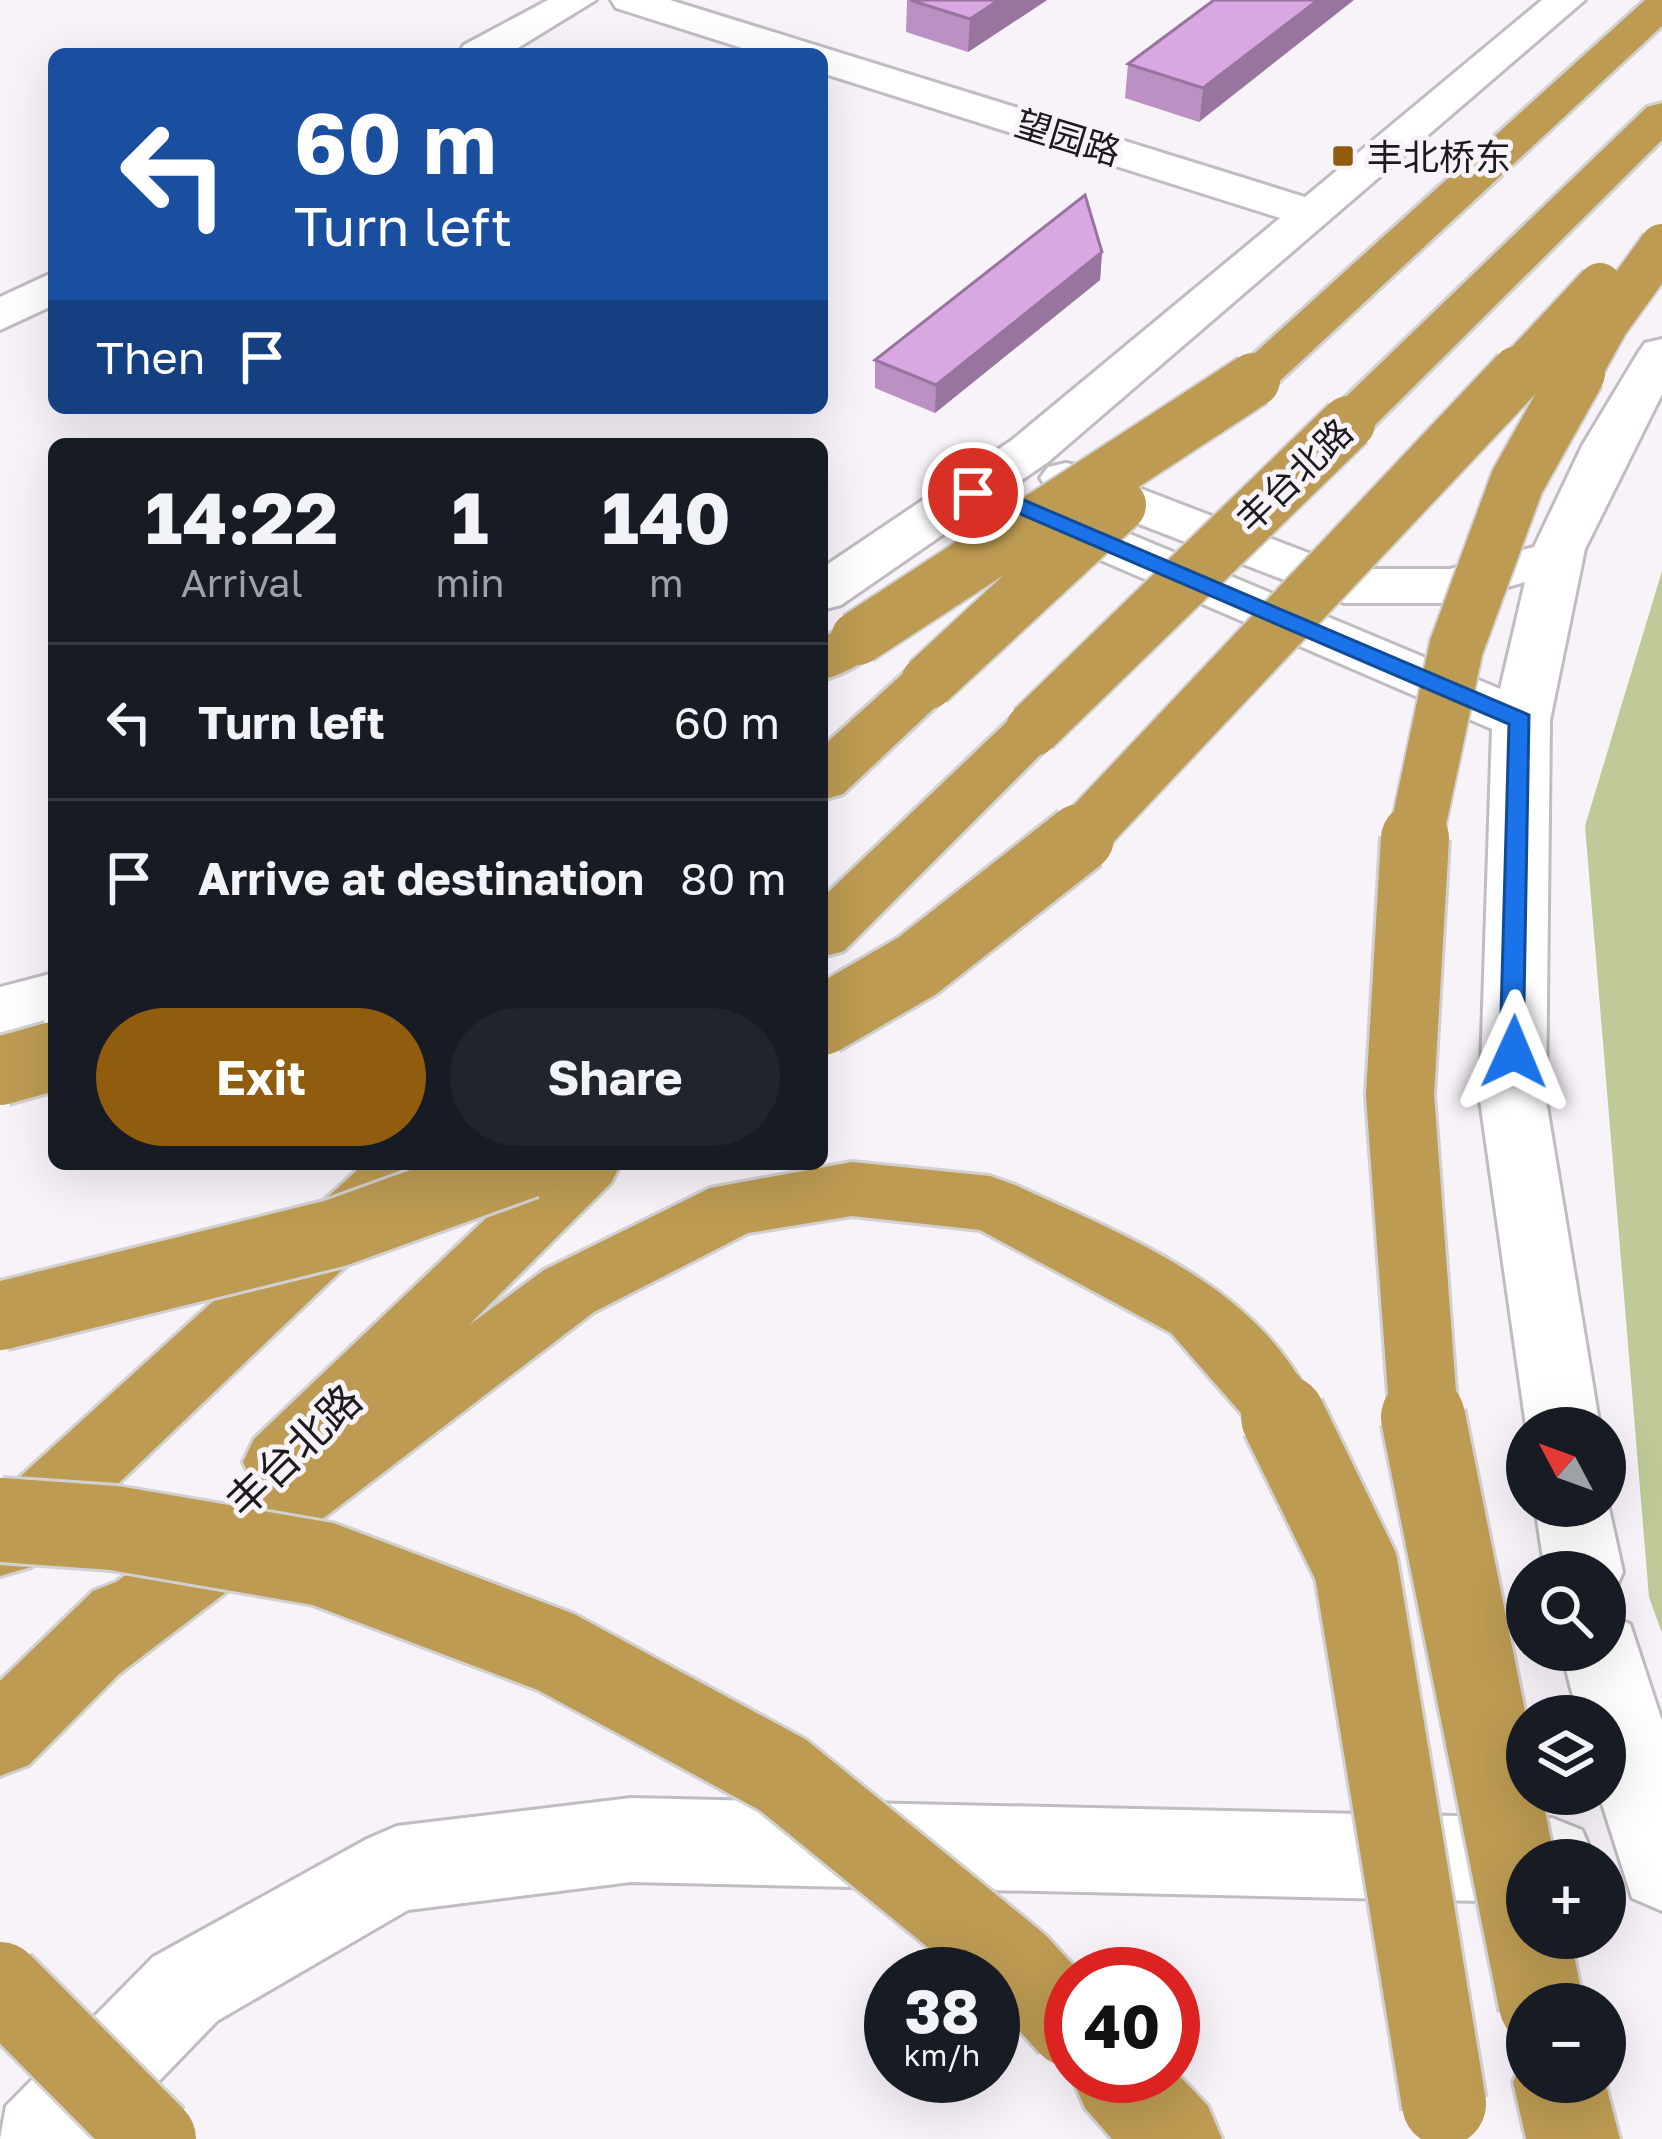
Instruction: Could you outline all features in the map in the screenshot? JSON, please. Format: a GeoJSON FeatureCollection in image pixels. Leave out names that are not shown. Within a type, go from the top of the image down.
{"type":"FeatureCollection","features":[{"type":"Feature","properties":{"kind":"highway"},"geometry":{"type":"LineString","coordinates":[[828,774],[1662,5]]}},
{"type":"Feature","properties":{"kind":"highway","name":"丰台北路"},"geometry":{"type":"LineString","coordinates":[[828,929],[1662,116]]}},
{"type":"Feature","properties":{"kind":"highway"},"geometry":{"type":"LineString","coordinates":[[828,1018],[917,966],[1095,827],[1662,217]]}},
{"type":"Feature","properties":{"kind":"highway"},"geometry":{"type":"LineString","coordinates":[[1537,1983],[1425,1438],[1400,1095],[1414,840],[1456,648],[1517,482],[1607,322],[1662,246]]}},
{"type":"Feature","properties":{"kind":"highway"},"geometry":{"type":"LineString","coordinates":[[840,650],[1253,380]]}},
{"type":"Feature","properties":{"kind":"highway"},"geometry":{"type":"LineString","coordinates":[[0,1074],[48,1058]]}},
{"type":"Feature","properties":{"kind":"highway"},"geometry":{"type":"LineString","coordinates":[[0,1545],[403,1170]]}},
{"type":"Feature","properties":{"kind":"highway"},"geometry":{"type":"LineString","coordinates":[[0,1316],[111,1292],[453,1197],[514,1170]]}},
{"type":"Feature","properties":{"kind":"highway","name":"丰台北路"},"geometry":{"type":"LineString","coordinates":[[0,1737],[581,1170]]}},
{"type":"Feature","properties":{"kind":"highway"},"geometry":{"type":"LineString","coordinates":[[92,1646],[568,1291],[735,1208],[852,1190],[990,1204],[1087,1250],[1197,1312],[1273,1398],[1356,1567],[1440,2121]]}},
{"type":"Feature","properties":{"kind":"highway"},"geometry":{"type":"LineString","coordinates":[[0,1520],[114,1528],[323,1564],[556,1652],[782,1775],[1016,1965],[1044,1996]]}},
{"type":"Feature","properties":{"kind":"highway"},"geometry":{"type":"LineString","coordinates":[[0,1984],[154,2139]]}},
{"type":"Feature","properties":{"kind":"highway"},"geometry":{"type":"LineString","coordinates":[[1142,2103],[1175,2139]]}},
{"type":"Feature","properties":{"kind":"highway"},"geometry":{"type":"LineString","coordinates":[[1564,2103],[1573,2139]]}},
{"type":"Feature","properties":{"kind":"street"},"geometry":{"type":"LineString","coordinates":[[489,48],[577,0]]}},
{"type":"Feature","properties":{"kind":"street"},"geometry":{"type":"LineString","coordinates":[[630,0],[783,48]]}},
{"type":"Feature","properties":{"kind":"street"},"geometry":{"type":"LineString","coordinates":[[828,588],[1030,451],[1566,0]]}},
{"type":"Feature","properties":{"kind":"street","name":"望园路"},"geometry":{"type":"LineString","coordinates":[[828,62],[1313,214]]}},
{"type":"Feature","properties":{"kind":"street"},"geometry":{"type":"LineString","coordinates":[[0,316],[48,289]]}},
{"type":"Feature","properties":{"kind":"street"},"geometry":{"type":"LineString","coordinates":[[1559,1407],[1513,1100],[1521,720],[1559,549],[1607,446],[1662,353]]}},
{"type":"Feature","properties":{"kind":"street"},"geometry":{"type":"LineString","coordinates":[[1030,451],[1074,482],[1343,586],[1452,586],[1515,572],[1559,549]]}},
{"type":"Feature","properties":{"kind":"street"},"geometry":{"type":"LineString","coordinates":[[973,493],[1019,505],[1521,720]]}},
{"type":"Feature","properties":{"kind":"street"},"geometry":{"type":"LineString","coordinates":[[0,1012],[48,999]]}},
{"type":"Feature","properties":{"kind":"street"},"geometry":{"type":"LineString","coordinates":[[0,1074],[48,1028]]}},
{"type":"Feature","properties":{"kind":"street"},"geometry":{"type":"LineString","coordinates":[[1604,1671],[1642,1864]]}},
{"type":"Feature","properties":{"kind":"street"},"geometry":{"type":"LineString","coordinates":[[39,2139],[185,1989],[397,1869],[631,1840],[1506,1859]]}},
{"type":"Feature","properties":{"kind":"green space"},"geometry":{"type":"Polygon","coordinates":[[[1662,571],[1662,1633],[1649,1597],[1585,826],[1662,571]]]}},
{"type":"Feature","properties":{"kind":"building"},"geometry":{"type":"Polygon","coordinates":[[[910,0],[999,0],[970,19],[910,0]]]}},
{"type":"Feature","properties":{"kind":"building"},"geometry":{"type":"Polygon","coordinates":[[[1214,0],[1318,0],[1203,88],[1128,64],[1214,0]]]}},
{"type":"Feature","properties":{"kind":"building"},"geometry":{"type":"Polygon","coordinates":[[[1085,195],[1102,252],[936,385],[875,360],[1085,195]]]}},
{"type":"Feature","properties":{"kind":"place","name":"丰北桥东"},"geometry":{"type":"Point","coordinates":[1343,156]}},
{"type":"Feature","properties":{"kind":"route"},"geometry":{"type":"LineString","coordinates":[[973,493],[1019,505],[1521,720],[1514,1052]]}}]}
